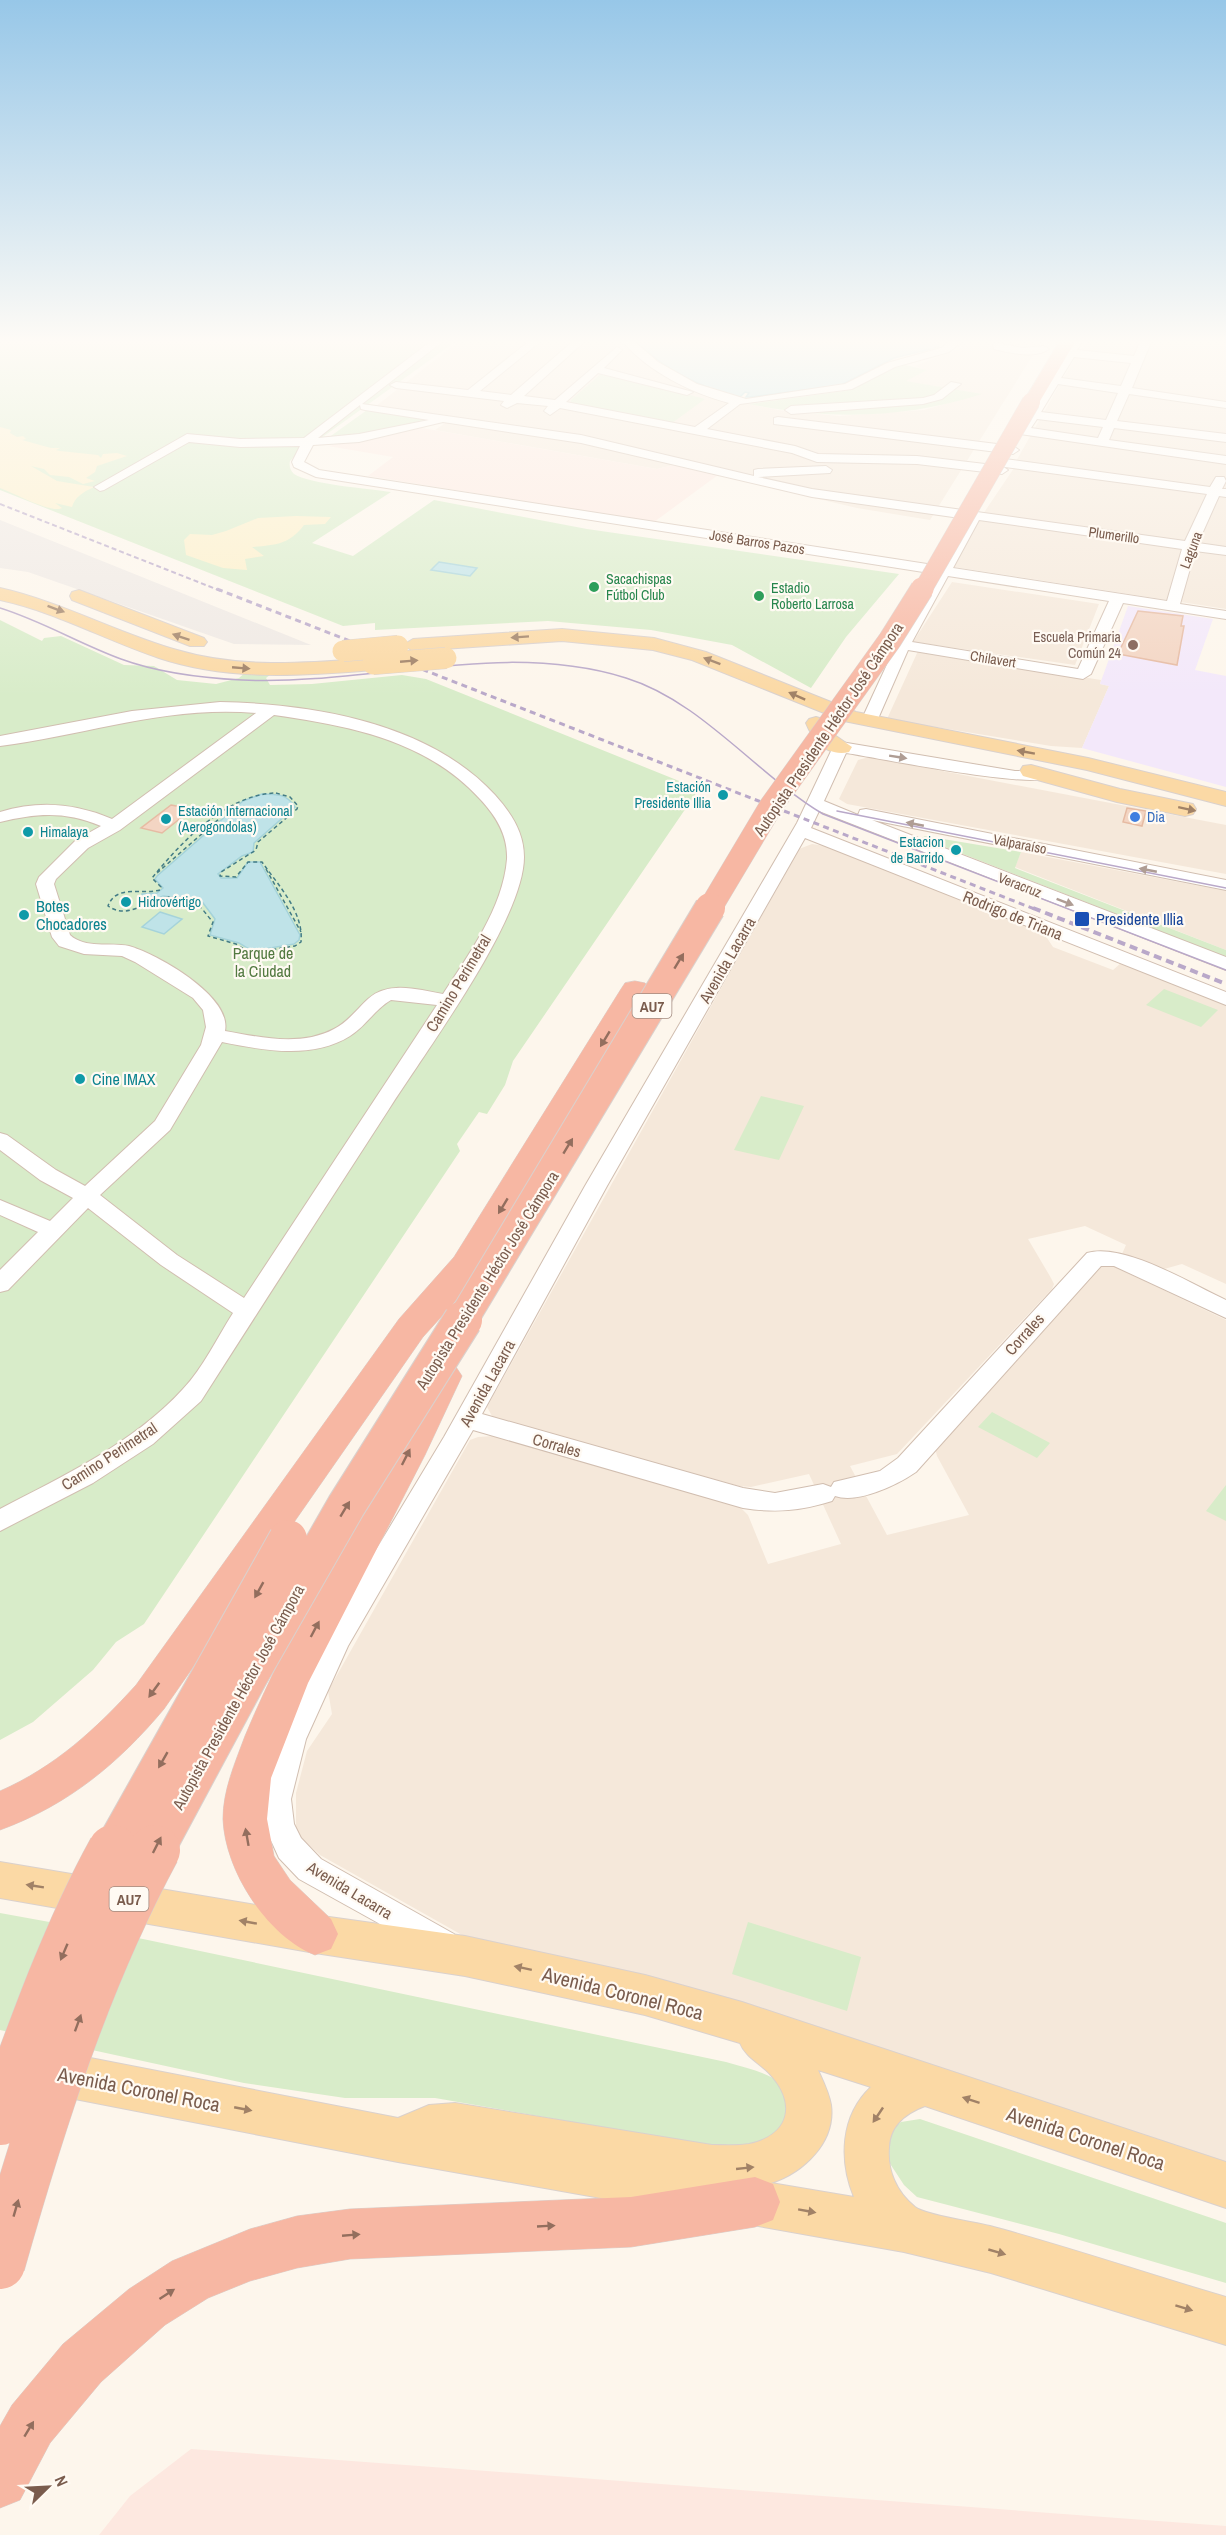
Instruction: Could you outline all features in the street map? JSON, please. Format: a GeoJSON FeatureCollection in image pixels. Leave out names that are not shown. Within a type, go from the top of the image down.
{"type":"FeatureCollection","features":[{"type":"Feature","properties":{"kind":"highway","name":"Autopista Presidente Héctor José Cámpora"},"geometry":{"type":"LineString","coordinates":[[0,2264],[34,2144],[84,2005],[129,1898],[249,1675],[482,1265],[771,806],[890,640],[1000,460]]}},
{"type":"Feature","properties":{"kind":"highway","name":"Autopista Presidente Héctor José Cámpora"},"geometry":{"type":"LineString","coordinates":[[0,2121],[65,1950],[96,1881],[140,1798],[288,1539],[482,1265]]}},
{"type":"Feature","properties":{"kind":"highway"},"geometry":{"type":"LineString","coordinates":[[0,1811],[49,1790],[82,1767],[116,1737],[150,1697],[411,1328],[482,1265]]}},
{"type":"Feature","properties":{"kind":"highway"},"geometry":{"type":"LineString","coordinates":[[315,1934],[274,1895],[258,1870],[248,1841],[245,1819],[250,1778],[288,1681],[407,1455],[482,1265]]}},
{"type":"Feature","properties":{"kind":"highway"},"geometry":{"type":"LineString","coordinates":[[0,2480],[31,2424],[82,2363],[147,2307],[190,2279],[250,2255],[297,2242],[350,2234],[631,2222],[755,2202]]}},
{"type":"Feature","properties":{"kind":"main road"},"geometry":{"type":"LineString","coordinates":[[0,577],[45,586]]}},
{"type":"Feature","properties":{"kind":"main road"},"geometry":{"type":"LineString","coordinates":[[66,591],[184,638],[225,649],[272,653],[343,651],[413,645],[568,650],[642,660],[698,672],[728,683],[816,723],[855,736],[1053,771],[1164,784],[1226,799]]}},
{"type":"Feature","properties":{"kind":"main road"},"geometry":{"type":"LineString","coordinates":[[0,594],[46,605],[151,648],[210,664],[286,670],[568,650],[631,640],[680,650],[824,708],[1053,771],[1117,795],[1226,818]]}},
{"type":"Feature","properties":{"kind":"main road"},"geometry":{"type":"LineString","coordinates":[[816,723],[820,734],[841,747]]}},
{"type":"Feature","properties":{"kind":"main road"},"geometry":{"type":"LineString","coordinates":[[1117,795],[1115,789],[1118,784],[1127,781],[1164,784]]}},
{"type":"Feature","properties":{"kind":"main road","name":"Avenida Coronel Roca"},"geometry":{"type":"LineString","coordinates":[[0,1880],[315,1934],[465,1956],[645,1995],[742,2023],[1226,2185]]}},
{"type":"Feature","properties":{"kind":"main road"},"geometry":{"type":"LineString","coordinates":[[398,2140],[429,2127],[455,2125],[712,2168],[736,2169],[773,2162],[804,2134],[809,2111],[806,2088],[799,2074],[785,2057],[742,2023]]}},
{"type":"Feature","properties":{"kind":"main road","name":"Avenida Coronel Roca"},"geometry":{"type":"LineString","coordinates":[[0,2062],[398,2140],[904,2229],[991,2250],[1226,2321]]}},
{"type":"Feature","properties":{"kind":"main road"},"geometry":{"type":"LineString","coordinates":[[904,2229],[875,2192],[867,2172],[865,2151],[868,2131],[877,2113],[891,2099],[925,2084]]}},
{"type":"Feature","properties":{"kind":"street"},"geometry":{"type":"LineString","coordinates":[[99,487],[147,460]]}},
{"type":"Feature","properties":{"kind":"street","name":"José Barros Pazos"},"geometry":{"type":"LineString","coordinates":[[300,460],[300,467],[316,473],[1117,600],[1226,615]]}},
{"type":"Feature","properties":{"kind":"street","name":"Plumerillo"},"geometry":{"type":"LineString","coordinates":[[666,460],[812,493],[848,496],[1226,551]]}},
{"type":"Feature","properties":{"kind":"street"},"geometry":{"type":"LineString","coordinates":[[819,460],[848,496]]}},
{"type":"Feature","properties":{"kind":"street"},"geometry":{"type":"LineString","coordinates":[[921,460],[1004,467],[1221,492]]}},
{"type":"Feature","properties":{"kind":"street"},"geometry":{"type":"LineString","coordinates":[[869,721],[903,645],[1008,460]]}},
{"type":"Feature","properties":{"kind":"street","name":"Laguna"},"geometry":{"type":"LineString","coordinates":[[1172,607],[1190,546],[1221,492],[1226,461]]}},
{"type":"Feature","properties":{"kind":"street"},"geometry":{"type":"LineString","coordinates":[[727,474],[826,470]]}},
{"type":"Feature","properties":{"kind":"street","name":"Chilavert"},"geometry":{"type":"LineString","coordinates":[[903,645],[1083,674],[1117,600]]}},
{"type":"Feature","properties":{"kind":"street","name":"Camino Perimetral"},"geometry":{"type":"LineString","coordinates":[[0,741],[38,737],[121,718],[223,707],[269,711],[354,725],[399,738],[435,753],[477,785],[501,814],[514,839],[514,879],[489,934],[449,1001],[192,1395],[144,1437],[84,1476],[0,1521]]}},
{"type":"Feature","properties":{"kind":"street"},"geometry":{"type":"LineString","coordinates":[[0,1284],[87,1196],[164,1125],[203,1060],[214,1035],[216,1020],[212,1009],[189,985],[134,954],[72,946],[61,937],[45,884],[48,877],[82,844],[114,826],[269,711]]}},
{"type":"Feature","properties":{"kind":"street"},"geometry":{"type":"LineString","coordinates":[[841,747],[1015,776],[1053,771]]}},
{"type":"Feature","properties":{"kind":"street","name":"Avenida Lacarra"},"geometry":{"type":"LineString","coordinates":[[465,1956],[310,1869],[290,1848],[279,1825],[276,1799],[292,1739],[336,1641],[466,1419],[596,1186],[801,830],[841,747]]}},
{"type":"Feature","properties":{"kind":"street","name":"Valparaíso"},"geometry":{"type":"LineString","coordinates":[[815,804],[1226,885]]}},
{"type":"Feature","properties":{"kind":"street","name":"Veracruz"},"geometry":{"type":"LineString","coordinates":[[815,804],[1226,964]]}},
{"type":"Feature","properties":{"kind":"street"},"geometry":{"type":"LineString","coordinates":[[0,817],[26,808],[52,807],[90,814],[114,826]]}},
{"type":"Feature","properties":{"kind":"street","name":"Rodrigo de Triana"},"geometry":{"type":"LineString","coordinates":[[801,830],[1226,999]]}},
{"type":"Feature","properties":{"kind":"street"},"geometry":{"type":"LineString","coordinates":[[214,1035],[288,1045],[310,1043],[333,1037],[355,1024],[380,997],[392,994],[449,1001]]}},
{"type":"Feature","properties":{"kind":"street"},"geometry":{"type":"LineString","coordinates":[[0,1140],[48,1175],[87,1196],[169,1260],[247,1311]]}},
{"type":"Feature","properties":{"kind":"street"},"geometry":{"type":"LineString","coordinates":[[0,1207],[52,1230]]}},
{"type":"Feature","properties":{"kind":"street","name":"Corrales"},"geometry":{"type":"LineString","coordinates":[[466,1419],[743,1498],[775,1503],[887,1479],[907,1465],[937,1429],[1095,1258],[1118,1259],[1226,1310]]}},
{"type":"Feature","properties":{"kind":"shaded area"},"geometry":{"type":"Polygon","coordinates":[[[389,460],[607,460],[657,469],[674,465],[718,475],[654,522],[368,476],[389,460]]]}},
{"type":"Feature","properties":{"kind":"shaded area"},"geometry":{"type":"Polygon","coordinates":[[[607,460],[967,460],[930,520],[857,508],[674,465],[657,469],[607,460]]]}},
{"type":"Feature","properties":{"kind":"shaded area"},"geometry":{"type":"Polygon","coordinates":[[[1017,460],[1226,460],[1226,490],[1015,463],[1017,460]]]}},
{"type":"Feature","properties":{"kind":"shaded area"},"geometry":{"type":"Polygon","coordinates":[[[1014,468],[1226,497],[1226,609],[948,566],[1014,468]]]}},
{"type":"Feature","properties":{"kind":"shaded area"},"geometry":{"type":"Polygon","coordinates":[[[0,520],[311,645],[234,644],[28,572],[0,568],[0,520]]]}},
{"type":"Feature","properties":{"kind":"shaded area"},"geometry":{"type":"Polygon","coordinates":[[[952,582],[1099,604],[1075,665],[913,642],[952,582]]]}},
{"type":"Feature","properties":{"kind":"shaded area"},"geometry":{"type":"Polygon","coordinates":[[[1128,606],[1213,619],[1195,670],[1226,676],[1226,787],[1082,748],[1109,686],[1100,684],[1128,606]]]}},
{"type":"Feature","properties":{"kind":"shaded area"},"geometry":{"type":"Polygon","coordinates":[[[918,651],[1101,680],[1100,684],[1109,686],[1082,748],[1051,746],[887,719],[918,651]]]}},
{"type":"Feature","properties":{"kind":"shaded area"},"geometry":{"type":"Polygon","coordinates":[[[869,757],[1226,825],[1226,874],[847,804],[839,799],[858,760],[869,757]]]}},
{"type":"Feature","properties":{"kind":"shaded area"},"geometry":{"type":"Polygon","coordinates":[[[812,844],[825,846],[1043,932],[1053,947],[1113,970],[1121,963],[1226,1004],[1226,1284],[1182,1264],[1157,1271],[1122,1254],[1126,1245],[1085,1226],[1028,1239],[1054,1284],[1052,1289],[897,1454],[850,1466],[887,1535],[969,1515],[937,1456],[935,1448],[1100,1266],[1109,1264],[1226,1320],[1226,2176],[462,1935],[320,1855],[296,1833],[296,1793],[307,1751],[332,1714],[328,1691],[470,1440],[493,1436],[738,1505],[748,1515],[768,1564],[841,1544],[809,1474],[751,1487],[739,1486],[497,1419],[492,1416],[487,1407],[799,849],[812,844]]]}},
{"type":"Feature","properties":{"kind":"shaded area"},"geometry":{"type":"Polygon","coordinates":[[[1021,852],[1226,891],[1226,950],[1015,867],[1021,852]]]}},
{"type":"Feature","properties":{"kind":"shaded area"},"geometry":{"type":"Polygon","coordinates":[[[191,2449],[1226,2526],[1226,2535],[99,2535],[130,2496],[191,2449]]]}},
{"type":"Feature","properties":{"kind":"green space","name":"Sacachispas Fútbol Club"},"geometry":{"type":"Polygon","coordinates":[[[0,460],[291,460],[292,471],[301,478],[391,492],[312,543],[353,556],[434,500],[587,529],[899,574],[846,637],[811,688],[732,645],[651,630],[548,621],[375,630],[375,623],[343,626],[0,490],[0,460]]]}},
{"type":"Feature","properties":{"kind":"green space","name":"Parque de la Ciudad"},"geometry":{"type":"Polygon","coordinates":[[[0,620],[42,641],[44,638],[61,636],[124,665],[154,666],[177,680],[216,684],[239,678],[246,672],[271,674],[266,678],[270,685],[312,684],[402,675],[426,679],[699,789],[513,1061],[505,1085],[487,1114],[479,1112],[457,1144],[460,1151],[144,1624],[116,1642],[93,1670],[33,1722],[0,1740],[0,620]]]}},
{"type":"Feature","properties":{"kind":"green space"},"geometry":{"type":"Polygon","coordinates":[[[925,836],[1021,852],[1015,868],[1226,950],[1226,957],[922,838],[925,836]]]}},
{"type":"Feature","properties":{"kind":"green space"},"geometry":{"type":"Polygon","coordinates":[[[1164,989],[1218,1010],[1201,1027],[1146,1005],[1164,989]]]}},
{"type":"Feature","properties":{"kind":"green space"},"geometry":{"type":"Polygon","coordinates":[[[761,1096],[804,1106],[779,1160],[734,1150],[761,1096]]]}},
{"type":"Feature","properties":{"kind":"green space"},"geometry":{"type":"Polygon","coordinates":[[[992,1412],[1050,1443],[1037,1458],[978,1427],[992,1412]]]}},
{"type":"Feature","properties":{"kind":"green space"},"geometry":{"type":"Polygon","coordinates":[[[1226,1485],[1226,1521],[1206,1511],[1226,1485]]]}},
{"type":"Feature","properties":{"kind":"green space"},"geometry":{"type":"Polygon","coordinates":[[[0,1913],[143,1939],[726,2062],[768,2075],[784,2086],[800,2103],[778,2158],[435,2098],[345,2098],[244,2083],[0,2030],[0,1913]]]}},
{"type":"Feature","properties":{"kind":"green space"},"geometry":{"type":"Polygon","coordinates":[[[748,1922],[861,1957],[847,2011],[732,1974],[748,1922]]]}},
{"type":"Feature","properties":{"kind":"green space"},"geometry":{"type":"Polygon","coordinates":[[[920,2119],[1226,2223],[1226,2283],[1059,2234],[917,2197],[904,2185],[885,2156],[890,2130],[901,2122],[920,2119]]]}},
{"type":"Feature","properties":{"kind":"sand"},"geometry":{"type":"Polygon","coordinates":[[[0,460],[114,460],[97,466],[95,472],[86,478],[95,481],[83,484],[69,477],[50,475],[44,469],[31,466],[57,481],[94,487],[80,495],[72,507],[55,503],[62,508],[50,508],[0,488],[0,460]]]}},
{"type":"Feature","properties":{"kind":"sand"},"geometry":{"type":"Polygon","coordinates":[[[331,517],[325,524],[304,525],[293,537],[281,543],[252,547],[264,556],[245,559],[247,570],[223,568],[186,555],[184,540],[190,534],[212,535],[258,518],[331,517]]]}},
{"type":"Feature","properties":{"kind":"water"},"geometry":{"type":"Polygon","coordinates":[[[439,562],[477,568],[470,576],[431,570],[439,562]]]}},
{"type":"Feature","properties":{"kind":"water"},"geometry":{"type":"Polygon","coordinates":[[[262,794],[272,794],[289,799],[295,807],[254,843],[253,852],[242,856],[218,874],[221,878],[237,878],[248,862],[260,862],[300,935],[299,940],[294,944],[252,951],[239,943],[210,935],[215,919],[203,903],[191,899],[163,896],[144,904],[142,894],[157,893],[163,888],[155,879],[157,876],[243,801],[262,794]]]}},
{"type":"Feature","properties":{"kind":"water"},"geometry":{"type":"Polygon","coordinates":[[[160,912],[182,919],[164,934],[142,927],[160,912]]]}},
{"type":"Feature","properties":{"kind":"building","name":"Escuela Primaria Común 24"},"geometry":{"type":"Polygon","coordinates":[[[1138,611],[1183,616],[1181,626],[1184,626],[1177,665],[1118,654],[1138,611]]]}},
{"type":"Feature","properties":{"kind":"building","name":"Estación Internacional (Aerogondolas)"},"geometry":{"type":"Polygon","coordinates":[[[171,805],[192,809],[162,833],[141,828],[171,805]]]}},
{"type":"Feature","properties":{"kind":"building","name":"Dia"},"geometry":{"type":"Polygon","coordinates":[[[1127,808],[1146,811],[1142,826],[1123,822],[1127,808]]]}},
{"type":"Feature","properties":{"kind":"ferry route"},"geometry":{"type":"LineString","coordinates":[[276,793],[290,797],[298,806],[297,809],[258,842],[256,850],[221,872],[220,876],[236,877],[248,862],[262,862],[289,899],[301,932],[301,942],[295,946],[250,953],[236,944],[208,936],[213,922],[196,903],[179,897],[156,900],[128,911],[118,911],[108,906],[112,899],[123,893],[160,890],[161,887],[152,878],[206,822],[240,802],[258,795],[276,793]]}},
{"type":"Feature","properties":{"kind":"ferry route"},"geometry":{"type":"LineString","coordinates":[[157,873],[235,805]]}},
{"type":"Feature","properties":{"kind":"ferry route"},"geometry":{"type":"LineString","coordinates":[[266,869],[301,932]]}},
{"type":"Feature","properties":{"kind":"tram line"},"geometry":{"type":"LineString","coordinates":[[0,608],[31,619],[121,659],[150,668],[196,676],[242,680],[290,680],[483,663],[531,663],[579,667],[626,678],[679,703],[798,798],[823,814],[1226,970]]}},
{"type":"Feature","properties":{"kind":"tram line"},"geometry":{"type":"LineString","coordinates":[[837,811],[1226,888]]}},
{"type":"Feature","properties":{"kind":"railway"},"geometry":{"type":"LineString","coordinates":[[0,504],[221,591]]}},
{"type":"Feature","properties":{"kind":"railway"},"geometry":{"type":"LineString","coordinates":[[217,589],[1037,910]]}},
{"type":"Feature","properties":{"kind":"railway"},"geometry":{"type":"LineString","coordinates":[[1033,908],[1226,984]]}},
{"type":"Feature","properties":{"kind":"place","name":"Sacachispas Fútbol Club"},"geometry":{"type":"Point","coordinates":[594,587]}},
{"type":"Feature","properties":{"kind":"place","name":"Estadio Roberto Larrosa"},"geometry":{"type":"Point","coordinates":[759,596]}},
{"type":"Feature","properties":{"kind":"place","name":"Escuela Primaria Común 24"},"geometry":{"type":"Point","coordinates":[1133,645]}},
{"type":"Feature","properties":{"kind":"place","name":"Estación Presidente Illia"},"geometry":{"type":"Point","coordinates":[723,795]}},
{"type":"Feature","properties":{"kind":"place","name":"Dia"},"geometry":{"type":"Point","coordinates":[1135,817]}},
{"type":"Feature","properties":{"kind":"place","name":"Estación Internacional (Aerogondolas)"},"geometry":{"type":"Point","coordinates":[166,819]}},
{"type":"Feature","properties":{"kind":"place","name":"Himalaya"},"geometry":{"type":"Point","coordinates":[28,832]}},
{"type":"Feature","properties":{"kind":"place","name":"Estacion de Barrido"},"geometry":{"type":"Point","coordinates":[956,850]}},
{"type":"Feature","properties":{"kind":"place","name":"Hidrovértigo"},"geometry":{"type":"Point","coordinates":[126,902]}},
{"type":"Feature","properties":{"kind":"place","name":"Botes Chocadores"},"geometry":{"type":"Point","coordinates":[24,915]}},
{"type":"Feature","properties":{"kind":"place","name":"Presidente Illia"},"geometry":{"type":"Point","coordinates":[1082,919]}},
{"type":"Feature","properties":{"kind":"place","name":"Cine IMAX"},"geometry":{"type":"Point","coordinates":[80,1079]}}]}
